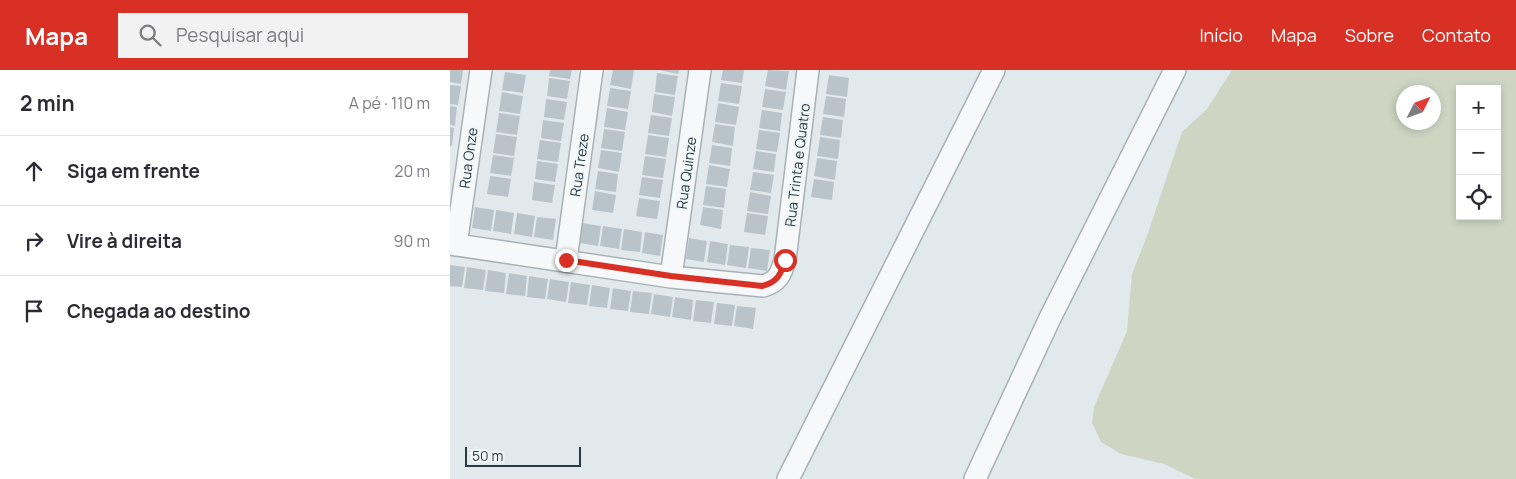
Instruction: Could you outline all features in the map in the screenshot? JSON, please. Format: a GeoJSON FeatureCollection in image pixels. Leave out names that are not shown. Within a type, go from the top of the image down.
{"type":"FeatureCollection","features":[{"type":"Feature","properties":{"kind":"street","name":"Rua Onze"},"geometry":{"type":"LineString","coordinates":[[453,245],[481,70]]}},
{"type":"Feature","properties":{"kind":"street","name":"Rua Treze"},"geometry":{"type":"LineString","coordinates":[[566,260],[592,70]]}},
{"type":"Feature","properties":{"kind":"street","name":"Rua Quinze"},"geometry":{"type":"LineString","coordinates":[[671,276],[700,70]]}},
{"type":"Feature","properties":{"kind":"street","name":"Rua Trinta e Quatro"},"geometry":{"type":"LineString","coordinates":[[453,245],[671,276],[762,286],[771,284],[777,280],[782,272],[785,260],[808,70]]}},
{"type":"Feature","properties":{"kind":"street"},"geometry":{"type":"LineString","coordinates":[[788,479],[994,70]]}},
{"type":"Feature","properties":{"kind":"street"},"geometry":{"type":"LineString","coordinates":[[975,479],[1050,318],[1175,70]]}},
{"type":"Feature","properties":{"kind":"green space"},"geometry":{"type":"Polygon","coordinates":[[[1232,70],[1516,70],[1516,479],[1195,479],[1164,464],[1121,454],[1101,442],[1092,423],[1094,407],[1127,331],[1132,274],[1182,132],[1207,109],[1232,70]]]}},
{"type":"Feature","properties":{"kind":"building"},"geometry":{"type":"Polygon","coordinates":[[[450,70],[463,70],[461,84],[450,82],[450,70]]]}},
{"type":"Feature","properties":{"kind":"building"},"geometry":{"type":"Polygon","coordinates":[[[550,70],[572,70],[570,79],[549,76],[550,70]]]}},
{"type":"Feature","properties":{"kind":"building"},"geometry":{"type":"Polygon","coordinates":[[[613,70],[634,70],[631,89],[610,85],[613,70]]]}},
{"type":"Feature","properties":{"kind":"building"},"geometry":{"type":"Polygon","coordinates":[[[659,70],[679,70],[678,74],[659,70]]]}},
{"type":"Feature","properties":{"kind":"building"},"geometry":{"type":"Polygon","coordinates":[[[723,70],[744,70],[742,83],[721,80],[723,70]]]}},
{"type":"Feature","properties":{"kind":"building"},"geometry":{"type":"Polygon","coordinates":[[[768,70],[789,71],[786,90],[765,86],[768,70]]]}},
{"type":"Feature","properties":{"kind":"building"},"geometry":{"type":"Polygon","coordinates":[[[505,72],[526,75],[523,93],[502,90],[505,72]]]}},
{"type":"Feature","properties":{"kind":"building"},"geometry":{"type":"Polygon","coordinates":[[[657,73],[678,76],[675,95],[655,92],[657,73]]]}},
{"type":"Feature","properties":{"kind":"building"},"geometry":{"type":"Polygon","coordinates":[[[829,75],[849,78],[847,97],[826,94],[829,75]]]}},
{"type":"Feature","properties":{"kind":"building"},"geometry":{"type":"Polygon","coordinates":[[[549,78],[570,81],[567,99],[547,96],[549,78]]]}},
{"type":"Feature","properties":{"kind":"building"},"geometry":{"type":"Polygon","coordinates":[[[721,83],[742,86],[739,104],[718,101],[721,83]]]}},
{"type":"Feature","properties":{"kind":"building"},"geometry":{"type":"Polygon","coordinates":[[[450,85],[461,86],[458,105],[450,104],[450,85]]]}},
{"type":"Feature","properties":{"kind":"building"},"geometry":{"type":"Polygon","coordinates":[[[610,88],[631,91],[628,109],[607,106],[610,88]]]}},
{"type":"Feature","properties":{"kind":"building"},"geometry":{"type":"Polygon","coordinates":[[[765,89],[786,92],[783,110],[762,107],[765,89]]]}},
{"type":"Feature","properties":{"kind":"building"},"geometry":{"type":"Polygon","coordinates":[[[502,92],[523,96],[520,114],[499,111],[502,92]]]}},
{"type":"Feature","properties":{"kind":"building"},"geometry":{"type":"Polygon","coordinates":[[[654,94],[675,97],[672,116],[652,112],[654,94]]]}},
{"type":"Feature","properties":{"kind":"building"},"geometry":{"type":"Polygon","coordinates":[[[826,96],[846,99],[844,117],[823,114],[826,96]]]}},
{"type":"Feature","properties":{"kind":"building"},"geometry":{"type":"Polygon","coordinates":[[[546,99],[567,102],[564,120],[544,117],[546,99]]]}},
{"type":"Feature","properties":{"kind":"building"},"geometry":{"type":"Polygon","coordinates":[[[718,103],[739,107],[736,125],[715,122],[718,103]]]}},
{"type":"Feature","properties":{"kind":"building"},"geometry":{"type":"Polygon","coordinates":[[[450,106],[457,107],[455,126],[450,125],[450,106]]]}},
{"type":"Feature","properties":{"kind":"building"},"geometry":{"type":"Polygon","coordinates":[[[607,108],[628,112],[625,130],[604,127],[607,108]]]}},
{"type":"Feature","properties":{"kind":"building"},"geometry":{"type":"Polygon","coordinates":[[[762,110],[782,113],[780,131],[759,128],[762,110]]]}},
{"type":"Feature","properties":{"kind":"building"},"geometry":{"type":"Polygon","coordinates":[[[499,113],[520,116],[517,135],[496,132],[499,113]]]}},
{"type":"Feature","properties":{"kind":"building"},"geometry":{"type":"Polygon","coordinates":[[[651,115],[672,118],[669,136],[648,133],[651,115]]]}},
{"type":"Feature","properties":{"kind":"building"},"geometry":{"type":"Polygon","coordinates":[[[823,117],[843,120],[841,138],[820,135],[823,117]]]}},
{"type":"Feature","properties":{"kind":"building"},"geometry":{"type":"Polygon","coordinates":[[[543,120],[564,123],[561,141],[541,138],[543,120]]]}},
{"type":"Feature","properties":{"kind":"building"},"geometry":{"type":"Polygon","coordinates":[[[715,124],[735,127],[733,146],[712,142],[715,124]]]}},
{"type":"Feature","properties":{"kind":"building"},"geometry":{"type":"Polygon","coordinates":[[[450,127],[454,128],[452,146],[450,146],[450,127]]]}},
{"type":"Feature","properties":{"kind":"building"},"geometry":{"type":"Polygon","coordinates":[[[604,129],[625,132],[622,151],[601,148],[604,129]]]}},
{"type":"Feature","properties":{"kind":"building"},"geometry":{"type":"Polygon","coordinates":[[[759,130],[780,133],[777,152],[756,149],[759,130]]]}},
{"type":"Feature","properties":{"kind":"building"},"geometry":{"type":"Polygon","coordinates":[[[496,134],[517,137],[514,156],[493,153],[496,134]]]}},
{"type":"Feature","properties":{"kind":"building"},"geometry":{"type":"Polygon","coordinates":[[[648,135],[669,138],[666,157],[645,154],[648,135]]]}},
{"type":"Feature","properties":{"kind":"building"},"geometry":{"type":"Polygon","coordinates":[[[820,137],[840,140],[838,159],[817,156],[820,137]]]}},
{"type":"Feature","properties":{"kind":"building"},"geometry":{"type":"Polygon","coordinates":[[[540,140],[561,143],[558,162],[537,159],[540,140]]]}},
{"type":"Feature","properties":{"kind":"building"},"geometry":{"type":"Polygon","coordinates":[[[712,145],[732,148],[730,166],[709,163],[712,145]]]}},
{"type":"Feature","properties":{"kind":"building"},"geometry":{"type":"Polygon","coordinates":[[[601,150],[622,153],[619,172],[598,168],[601,150]]]}},
{"type":"Feature","properties":{"kind":"building"},"geometry":{"type":"Polygon","coordinates":[[[756,151],[776,154],[774,172],[753,169],[756,151]]]}},
{"type":"Feature","properties":{"kind":"building"},"geometry":{"type":"Polygon","coordinates":[[[493,155],[514,158],[511,176],[490,173],[493,155]]]}},
{"type":"Feature","properties":{"kind":"building"},"geometry":{"type":"Polygon","coordinates":[[[645,156],[666,159],[663,178],[642,175],[645,156]]]}},
{"type":"Feature","properties":{"kind":"building"},"geometry":{"type":"Polygon","coordinates":[[[817,158],[837,161],[835,180],[814,176],[817,158]]]}},
{"type":"Feature","properties":{"kind":"building"},"geometry":{"type":"Polygon","coordinates":[[[537,161],[558,164],[555,182],[535,179],[537,161]]]}},
{"type":"Feature","properties":{"kind":"building"},"geometry":{"type":"Polygon","coordinates":[[[709,165],[730,169],[727,187],[706,184],[709,165]]]}},
{"type":"Feature","properties":{"kind":"building"},"geometry":{"type":"Polygon","coordinates":[[[598,171],[618,174],[616,192],[595,189],[598,171]]]}},
{"type":"Feature","properties":{"kind":"building"},"geometry":{"type":"Polygon","coordinates":[[[753,172],[774,175],[771,193],[750,190],[753,172]]]}},
{"type":"Feature","properties":{"kind":"building"},"geometry":{"type":"Polygon","coordinates":[[[490,176],[511,179],[508,197],[487,194],[490,176]]]}},
{"type":"Feature","properties":{"kind":"building"},"geometry":{"type":"Polygon","coordinates":[[[642,177],[663,180],[660,198],[639,195],[642,177]]]}},
{"type":"Feature","properties":{"kind":"building"},"geometry":{"type":"Polygon","coordinates":[[[814,179],[834,182],[832,200],[811,197],[814,179]]]}},
{"type":"Feature","properties":{"kind":"building"},"geometry":{"type":"Polygon","coordinates":[[[534,182],[555,185],[552,203],[532,200],[534,182]]]}},
{"type":"Feature","properties":{"kind":"building"},"geometry":{"type":"Polygon","coordinates":[[[706,186],[726,189],[724,208],[703,205],[706,186]]]}},
{"type":"Feature","properties":{"kind":"building"},"geometry":{"type":"Polygon","coordinates":[[[595,191],[616,195],[613,213],[592,210],[595,191]]]}},
{"type":"Feature","properties":{"kind":"building"},"geometry":{"type":"Polygon","coordinates":[[[750,192],[771,196],[768,214],[747,211],[750,192]]]}},
{"type":"Feature","properties":{"kind":"building"},"geometry":{"type":"Polygon","coordinates":[[[639,198],[660,201],[657,219],[636,216],[639,198]]]}},
{"type":"Feature","properties":{"kind":"building"},"geometry":{"type":"Polygon","coordinates":[[[475,207],[494,210],[491,231],[472,228],[475,207]]]}},
{"type":"Feature","properties":{"kind":"building"},"geometry":{"type":"Polygon","coordinates":[[[703,207],[723,210],[721,229],[700,225],[703,207]]]}},
{"type":"Feature","properties":{"kind":"building"},"geometry":{"type":"Polygon","coordinates":[[[496,210],[514,213],[511,234],[493,231],[496,210]]]}},
{"type":"Feature","properties":{"kind":"building"},"geometry":{"type":"Polygon","coordinates":[[[517,213],[535,216],[532,237],[514,234],[517,213]]]}},
{"type":"Feature","properties":{"kind":"building"},"geometry":{"type":"Polygon","coordinates":[[[747,213],[768,216],[765,235],[744,232],[747,213]]]}},
{"type":"Feature","properties":{"kind":"building"},"geometry":{"type":"Polygon","coordinates":[[[537,217],[556,219],[553,240],[534,237],[537,217]]]}},
{"type":"Feature","properties":{"kind":"building"},"geometry":{"type":"Polygon","coordinates":[[[582,223],[601,226],[598,246],[580,243],[582,223]]]}},
{"type":"Feature","properties":{"kind":"building"},"geometry":{"type":"Polygon","coordinates":[[[603,226],[622,229],[619,249],[600,246],[603,226]]]}},
{"type":"Feature","properties":{"kind":"building"},"geometry":{"type":"Polygon","coordinates":[[[624,229],[642,232],[640,252],[621,250],[624,229]]]}},
{"type":"Feature","properties":{"kind":"building"},"geometry":{"type":"Polygon","coordinates":[[[645,232],[663,235],[660,256],[642,253],[645,232]]]}},
{"type":"Feature","properties":{"kind":"building"},"geometry":{"type":"Polygon","coordinates":[[[689,238],[707,241],[704,262],[686,259],[689,238]]]}},
{"type":"Feature","properties":{"kind":"building"},"geometry":{"type":"Polygon","coordinates":[[[710,241],[728,244],[725,265],[707,262],[710,241]]]}},
{"type":"Feature","properties":{"kind":"building"},"geometry":{"type":"Polygon","coordinates":[[[730,245],[749,247],[746,268],[727,265],[730,245]]]}},
{"type":"Feature","properties":{"kind":"building"},"geometry":{"type":"Polygon","coordinates":[[[751,248],[770,250],[767,271],[748,268],[751,248]]]}},
{"type":"Feature","properties":{"kind":"building"},"geometry":{"type":"Polygon","coordinates":[[[450,265],[465,267],[462,287],[450,286],[450,265]]]}},
{"type":"Feature","properties":{"kind":"building"},"geometry":{"type":"Polygon","coordinates":[[[467,267],[486,270],[483,290],[464,288],[467,267]]]}},
{"type":"Feature","properties":{"kind":"building"},"geometry":{"type":"Polygon","coordinates":[[[488,270],[506,273],[504,293],[485,291],[488,270]]]}},
{"type":"Feature","properties":{"kind":"building"},"geometry":{"type":"Polygon","coordinates":[[[509,273],[527,276],[525,296],[506,294],[509,273]]]}},
{"type":"Feature","properties":{"kind":"building"},"geometry":{"type":"Polygon","coordinates":[[[529,276],[548,279],[545,299],[527,297],[529,276]]]}},
{"type":"Feature","properties":{"kind":"building"},"geometry":{"type":"Polygon","coordinates":[[[550,279],[569,282],[566,302],[547,299],[550,279]]]}},
{"type":"Feature","properties":{"kind":"building"},"geometry":{"type":"Polygon","coordinates":[[[571,282],[590,285],[587,305],[568,303],[571,282]]]}},
{"type":"Feature","properties":{"kind":"building"},"geometry":{"type":"Polygon","coordinates":[[[592,285],[610,288],[607,308],[589,306],[592,285]]]}},
{"type":"Feature","properties":{"kind":"building"},"geometry":{"type":"Polygon","coordinates":[[[613,288],[631,291],[628,311],[610,309],[613,288]]]}},
{"type":"Feature","properties":{"kind":"building"},"geometry":{"type":"Polygon","coordinates":[[[633,291],[652,293],[649,314],[630,312],[633,291]]]}},
{"type":"Feature","properties":{"kind":"building"},"geometry":{"type":"Polygon","coordinates":[[[654,294],[673,297],[670,317],[651,314],[654,294]]]}},
{"type":"Feature","properties":{"kind":"building"},"geometry":{"type":"Polygon","coordinates":[[[675,297],[693,300],[691,320],[672,317],[675,297]]]}},
{"type":"Feature","properties":{"kind":"building"},"geometry":{"type":"Polygon","coordinates":[[[696,300],[714,302],[711,323],[693,321],[696,300]]]}},
{"type":"Feature","properties":{"kind":"building"},"geometry":{"type":"Polygon","coordinates":[[[717,303],[735,305],[732,326],[714,324],[717,303]]]}},
{"type":"Feature","properties":{"kind":"building"},"geometry":{"type":"Polygon","coordinates":[[[737,306],[756,308],[753,329],[734,326],[737,306]]]}},
{"type":"Feature","properties":{"kind":"route"},"geometry":{"type":"LineString","coordinates":[[566,260],[671,276],[762,286],[777,280],[782,272],[785,260]]}}]}
